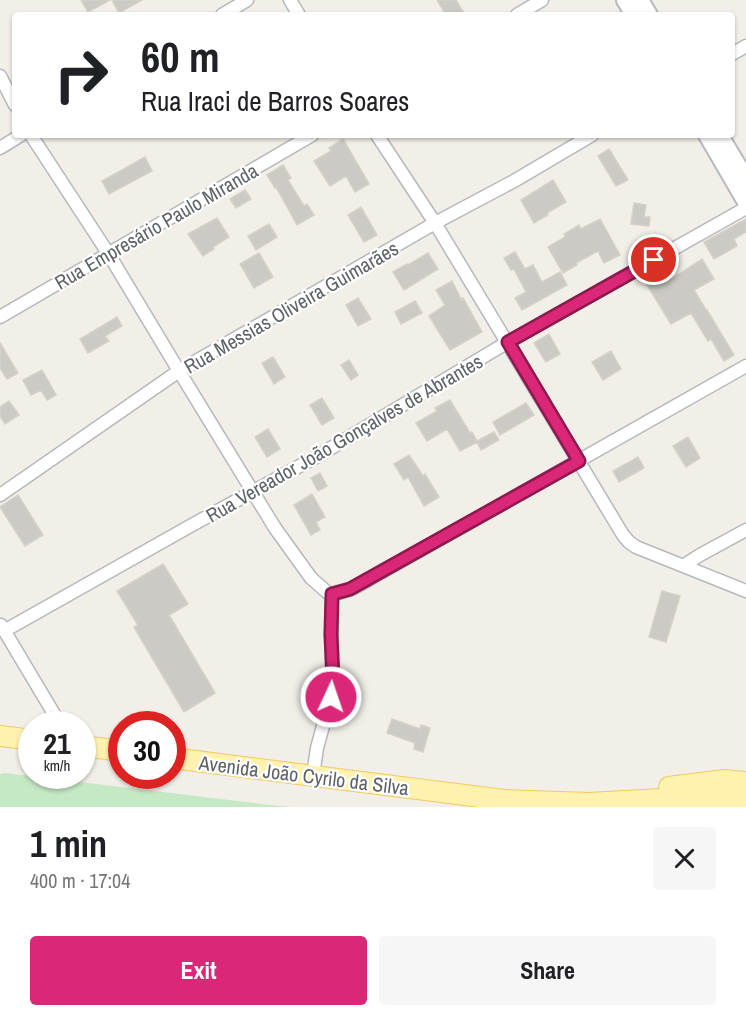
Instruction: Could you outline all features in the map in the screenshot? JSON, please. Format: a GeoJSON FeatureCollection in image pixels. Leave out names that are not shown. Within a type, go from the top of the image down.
{"type":"FeatureCollection","features":[{"type":"Feature","properties":{"kind":"main road"},"geometry":{"type":"LineString","coordinates":[[708,138],[746,202]]}},
{"type":"Feature","properties":{"kind":"main road"},"geometry":{"type":"LineString","coordinates":[[722,138],[746,179]]}},
{"type":"Feature","properties":{"kind":"main road"},"geometry":{"type":"LineString","coordinates":[[0,735],[18,738]]}},
{"type":"Feature","properties":{"kind":"main road","name":"Avenida João Cyrilo da Silva"},"geometry":{"type":"LineString","coordinates":[[186,760],[504,800],[589,803],[697,797],[746,801]]}},
{"type":"Feature","properties":{"kind":"main road","name":"Avenida João Cyrilo da Silva"},"geometry":{"type":"LineString","coordinates":[[578,802],[724,780],[746,782]]}},
{"type":"Feature","properties":{"kind":"street"},"geometry":{"type":"LineString","coordinates":[[227,12],[247,0]]}},
{"type":"Feature","properties":{"kind":"street"},"geometry":{"type":"LineString","coordinates":[[522,12],[542,0]]}},
{"type":"Feature","properties":{"kind":"street"},"geometry":{"type":"LineString","coordinates":[[0,76],[12,99]]}},
{"type":"Feature","properties":{"kind":"street"},"geometry":{"type":"LineString","coordinates":[[0,148],[16,138]]}},
{"type":"Feature","properties":{"kind":"street"},"geometry":{"type":"LineString","coordinates":[[33,138],[108,253],[252,493],[311,578],[323,590],[332,594],[350,589],[746,366]]}},
{"type":"Feature","properties":{"kind":"street","name":"Rua Empresário Paulo Miranda"},"geometry":{"type":"LineString","coordinates":[[0,317],[307,138]]}},
{"type":"Feature","properties":{"kind":"street"},"geometry":{"type":"LineString","coordinates":[[379,138],[435,223],[628,542],[746,591]]}},
{"type":"Feature","properties":{"kind":"street","name":"Rua Messias Oliveira Guimarães"},"geometry":{"type":"LineString","coordinates":[[0,495],[178,371],[587,138]]}},
{"type":"Feature","properties":{"kind":"street","name":"Rua Vereador João Gonçalves de Abrantes"},"geometry":{"type":"LineString","coordinates":[[2,627],[316,457],[508,342],[746,208]]}},
{"type":"Feature","properties":{"kind":"street"},"geometry":{"type":"LineString","coordinates":[[684,566],[746,530]]}},
{"type":"Feature","properties":{"kind":"street"},"geometry":{"type":"LineString","coordinates":[[313,776],[333,680],[332,594]]}},
{"type":"Feature","properties":{"kind":"street"},"geometry":{"type":"LineString","coordinates":[[2,627],[52,711]]}},
{"type":"Feature","properties":{"kind":"green space"},"geometry":{"type":"Polygon","coordinates":[[[0,774],[18,775],[18,789],[96,789],[96,784],[108,785],[108,789],[138,789],[292,807],[0,807],[0,774]]]}},
{"type":"Feature","properties":{"kind":"building"},"geometry":{"type":"Polygon","coordinates":[[[81,0],[110,0],[88,12],[81,0]]]}},
{"type":"Feature","properties":{"kind":"building"},"geometry":{"type":"Polygon","coordinates":[[[112,0],[142,0],[121,12],[118,12],[112,0]]]}},
{"type":"Feature","properties":{"kind":"building"},"geometry":{"type":"Polygon","coordinates":[[[437,0],[456,0],[463,12],[444,12],[437,0]]]}},
{"type":"Feature","properties":{"kind":"building"},"geometry":{"type":"Polygon","coordinates":[[[343,139],[369,184],[355,192],[346,176],[330,186],[314,161],[331,151],[329,148],[343,139]]]}},
{"type":"Feature","properties":{"kind":"building"},"geometry":{"type":"Polygon","coordinates":[[[609,149],[628,180],[616,186],[598,156],[609,149]]]}},
{"type":"Feature","properties":{"kind":"building"},"geometry":{"type":"Polygon","coordinates":[[[145,157],[152,171],[109,194],[102,181],[145,157]]]}},
{"type":"Feature","properties":{"kind":"building"},"geometry":{"type":"Polygon","coordinates":[[[283,165],[291,178],[288,180],[304,206],[307,204],[314,215],[297,225],[267,175],[283,165]]]}},
{"type":"Feature","properties":{"kind":"building"},"geometry":{"type":"Polygon","coordinates":[[[553,180],[566,202],[534,223],[521,200],[553,180]]]}},
{"type":"Feature","properties":{"kind":"building"},"geometry":{"type":"Polygon","coordinates":[[[245,190],[251,199],[236,208],[230,199],[245,190]]]}},
{"type":"Feature","properties":{"kind":"building"},"geometry":{"type":"Polygon","coordinates":[[[634,203],[646,205],[644,217],[650,217],[649,226],[631,224],[634,203]]]}},
{"type":"Feature","properties":{"kind":"building"},"geometry":{"type":"Polygon","coordinates":[[[361,207],[377,235],[364,242],[348,215],[361,207]]]}},
{"type":"Feature","properties":{"kind":"building"},"geometry":{"type":"Polygon","coordinates":[[[217,218],[229,237],[203,256],[188,234],[217,218]]]}},
{"type":"Feature","properties":{"kind":"building"},"geometry":{"type":"Polygon","coordinates":[[[600,219],[620,255],[604,263],[598,251],[563,273],[548,247],[579,225],[581,229],[600,219]]]}},
{"type":"Feature","properties":{"kind":"building"},"geometry":{"type":"Polygon","coordinates":[[[746,219],[746,232],[734,239],[737,246],[714,259],[704,242],[746,219]]]}},
{"type":"Feature","properties":{"kind":"building"},"geometry":{"type":"Polygon","coordinates":[[[269,224],[277,237],[256,250],[248,236],[269,224]]]}},
{"type":"Feature","properties":{"kind":"building"},"geometry":{"type":"Polygon","coordinates":[[[515,252],[525,269],[533,265],[542,282],[560,272],[567,285],[522,310],[515,298],[526,292],[514,269],[511,270],[504,258],[515,252]]]}},
{"type":"Feature","properties":{"kind":"building"},"geometry":{"type":"Polygon","coordinates":[[[259,253],[273,277],[254,288],[240,264],[259,253]]]}},
{"type":"Feature","properties":{"kind":"building"},"geometry":{"type":"Polygon","coordinates":[[[428,253],[438,269],[404,290],[393,272],[428,253]]]}},
{"type":"Feature","properties":{"kind":"building"},"geometry":{"type":"Polygon","coordinates":[[[702,259],[714,279],[694,290],[734,355],[724,361],[711,339],[708,341],[691,313],[671,324],[647,285],[663,276],[667,282],[702,259]]]}},
{"type":"Feature","properties":{"kind":"building"},"geometry":{"type":"Polygon","coordinates":[[[452,281],[482,332],[450,350],[429,316],[445,305],[436,290],[452,281]]]}},
{"type":"Feature","properties":{"kind":"building"},"geometry":{"type":"Polygon","coordinates":[[[358,298],[371,319],[358,326],[346,305],[358,298]]]}},
{"type":"Feature","properties":{"kind":"building"},"geometry":{"type":"Polygon","coordinates":[[[415,301],[422,313],[401,324],[395,312],[415,301]]]}},
{"type":"Feature","properties":{"kind":"building"},"geometry":{"type":"Polygon","coordinates":[[[117,317],[122,326],[105,336],[109,341],[88,353],[80,339],[117,317]]]}},
{"type":"Feature","properties":{"kind":"building"},"geometry":{"type":"Polygon","coordinates":[[[549,334],[560,354],[546,362],[534,343],[549,334]]]}},
{"type":"Feature","properties":{"kind":"building"},"geometry":{"type":"Polygon","coordinates":[[[0,343],[18,373],[7,379],[0,368],[0,343]]]}},
{"type":"Feature","properties":{"kind":"building"},"geometry":{"type":"Polygon","coordinates":[[[611,351],[621,369],[603,380],[592,362],[611,351]]]}},
{"type":"Feature","properties":{"kind":"building"},"geometry":{"type":"Polygon","coordinates":[[[273,357],[285,377],[274,384],[262,363],[273,357]]]}},
{"type":"Feature","properties":{"kind":"building"},"geometry":{"type":"Polygon","coordinates":[[[349,360],[358,375],[351,380],[341,365],[349,360]]]}},
{"type":"Feature","properties":{"kind":"building"},"geometry":{"type":"Polygon","coordinates":[[[42,370],[56,395],[47,400],[41,390],[31,395],[23,380],[42,370]]]}},
{"type":"Feature","properties":{"kind":"building"},"geometry":{"type":"Polygon","coordinates":[[[322,398],[334,418],[322,425],[310,405],[322,398]]]}},
{"type":"Feature","properties":{"kind":"building"},"geometry":{"type":"Polygon","coordinates":[[[450,400],[477,441],[494,432],[499,440],[481,450],[477,442],[460,451],[447,429],[427,441],[416,423],[437,411],[435,408],[450,400]]]}},
{"type":"Feature","properties":{"kind":"building"},"geometry":{"type":"Polygon","coordinates":[[[9,401],[19,415],[5,424],[0,416],[0,407],[9,401]]]}},
{"type":"Feature","properties":{"kind":"building"},"geometry":{"type":"Polygon","coordinates":[[[526,403],[534,415],[500,435],[493,422],[526,403]]]}},
{"type":"Feature","properties":{"kind":"building"},"geometry":{"type":"Polygon","coordinates":[[[268,429],[280,449],[267,457],[255,437],[268,429]]]}},
{"type":"Feature","properties":{"kind":"building"},"geometry":{"type":"Polygon","coordinates":[[[688,437],[700,458],[686,467],[673,446],[688,437]]]}},
{"type":"Feature","properties":{"kind":"building"},"geometry":{"type":"Polygon","coordinates":[[[409,455],[423,476],[425,474],[439,497],[424,506],[408,477],[404,480],[394,464],[409,455]]]}},
{"type":"Feature","properties":{"kind":"building"},"geometry":{"type":"Polygon","coordinates":[[[638,457],[644,468],[619,482],[613,471],[638,457]]]}},
{"type":"Feature","properties":{"kind":"building"},"geometry":{"type":"Polygon","coordinates":[[[320,473],[327,486],[318,491],[311,478],[320,473]]]}},
{"type":"Feature","properties":{"kind":"building"},"geometry":{"type":"Polygon","coordinates":[[[312,494],[325,517],[316,522],[320,530],[311,535],[294,505],[312,494]]]}},
{"type":"Feature","properties":{"kind":"building"},"geometry":{"type":"Polygon","coordinates":[[[18,495],[43,535],[25,546],[0,507],[18,495]]]}},
{"type":"Feature","properties":{"kind":"building"},"geometry":{"type":"Polygon","coordinates":[[[163,564],[188,604],[169,615],[215,693],[183,711],[134,627],[138,625],[117,591],[163,564]]]}},
{"type":"Feature","properties":{"kind":"building"},"geometry":{"type":"Polygon","coordinates":[[[662,591],[680,596],[666,642],[649,637],[662,591]]]}},
{"type":"Feature","properties":{"kind":"building"},"geometry":{"type":"Polygon","coordinates":[[[392,719],[420,729],[421,725],[430,728],[423,752],[414,749],[415,743],[387,733],[392,719]]]}},
{"type":"Feature","properties":{"kind":"route"},"geometry":{"type":"LineString","coordinates":[[331,697],[333,680],[332,594],[350,589],[579,461],[508,342],[654,260]]}}]}
